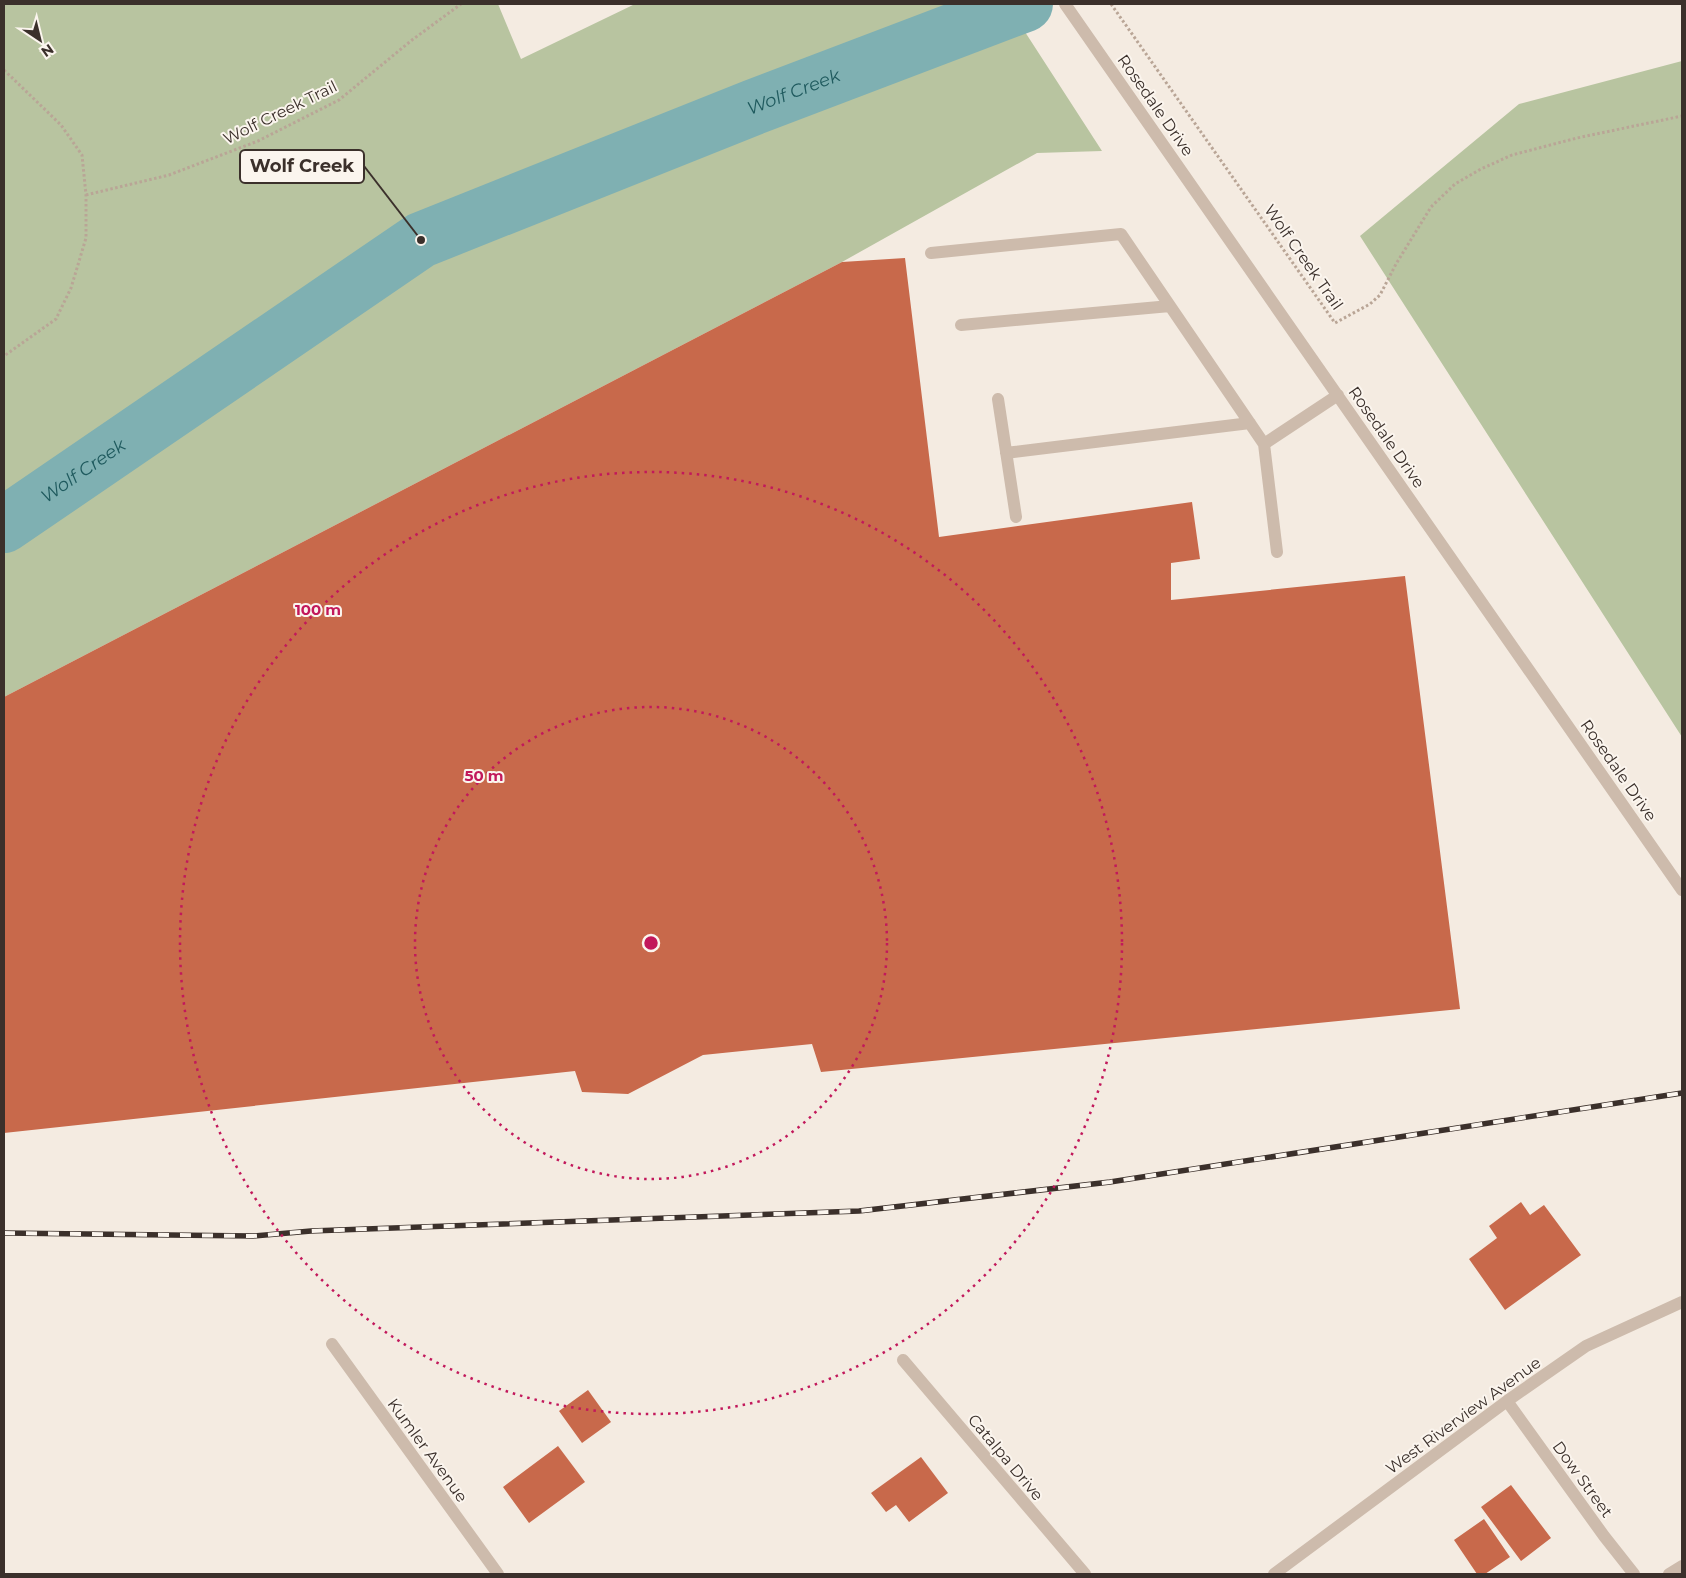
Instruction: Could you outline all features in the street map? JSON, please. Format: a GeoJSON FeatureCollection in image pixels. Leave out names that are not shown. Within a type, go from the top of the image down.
{"type":"FeatureCollection","features":[{"type":"Feature","properties":{"kind":"street","name":"Rosedale Drive"},"geometry":{"type":"LineString","coordinates":[[1065,4],[1682,890]]}},
{"type":"Feature","properties":{"kind":"street"},"geometry":{"type":"LineString","coordinates":[[931,253],[1121,234],[1264,444],[1278,552]]}},
{"type":"Feature","properties":{"kind":"street"},"geometry":{"type":"LineString","coordinates":[[961,326],[1170,306]]}},
{"type":"Feature","properties":{"kind":"street"},"geometry":{"type":"LineString","coordinates":[[1264,444],[1338,394]]}},
{"type":"Feature","properties":{"kind":"street"},"geometry":{"type":"LineString","coordinates":[[998,399],[1016,517]]}},
{"type":"Feature","properties":{"kind":"street"},"geometry":{"type":"LineString","coordinates":[[1006,453],[1250,423]]}},
{"type":"Feature","properties":{"kind":"street","name":"West Riverview Avenue"},"geometry":{"type":"LineString","coordinates":[[1274,1574],[1507,1401],[1586,1346],[1682,1302]]}},
{"type":"Feature","properties":{"kind":"street","name":"Kumler Avenue"},"geometry":{"type":"LineString","coordinates":[[332,1344],[498,1574]]}},
{"type":"Feature","properties":{"kind":"street","name":"Catalpa Drive"},"geometry":{"type":"LineString","coordinates":[[903,1360],[1085,1574]]}},
{"type":"Feature","properties":{"kind":"street","name":"Dow Street"},"geometry":{"type":"LineString","coordinates":[[1507,1401],[1604,1536],[1634,1574]]}},
{"type":"Feature","properties":{"kind":"street"},"geometry":{"type":"LineString","coordinates":[[1669,1574],[1682,1566]]}},
{"type":"Feature","properties":{"kind":"path","name":"Wolf Creek Trail"},"geometry":{"type":"LineString","coordinates":[[86,195],[169,175],[258,141],[339,100],[412,40],[461,4]]}},
{"type":"Feature","properties":{"kind":"path","name":"Wolf Creek Trail"},"geometry":{"type":"LineString","coordinates":[[1111,4],[1210,147],[1336,322],[1370,304],[1380,295],[1396,264],[1431,207],[1461,180],[1512,155],[1577,138],[1682,116]]}},
{"type":"Feature","properties":{"kind":"path"},"geometry":{"type":"LineString","coordinates":[[4,70],[61,125],[82,155],[86,195],[86,238],[71,288],[56,319],[4,356]]}},
{"type":"Feature","properties":{"kind":"green space"},"geometry":{"type":"Polygon","coordinates":[[[4,4],[498,4],[521,59],[635,4],[1007,4],[1102,151],[1037,153],[842,262],[4,697],[4,4]]]}},
{"type":"Feature","properties":{"kind":"green space"},"geometry":{"type":"Polygon","coordinates":[[[1682,61],[1682,737],[1360,236],[1519,104],[1682,61]]]}},
{"type":"Feature","properties":{"kind":"building"},"geometry":{"type":"Polygon","coordinates":[[[905,258],[939,537],[1192,502],[1200,559],[1171,563],[1171,600],[1405,576],[1460,1009],[821,1072],[812,1044],[703,1055],[628,1094],[582,1092],[575,1071],[4,1133],[4,697],[842,262],[905,258]]]}},
{"type":"Feature","properties":{"kind":"building"},"geometry":{"type":"Polygon","coordinates":[[[1521,1202],[1530,1215],[1544,1205],[1581,1255],[1505,1310],[1469,1259],[1497,1238],[1489,1226],[1521,1202]]]}},
{"type":"Feature","properties":{"kind":"building"},"geometry":{"type":"Polygon","coordinates":[[[588,1390],[611,1422],[582,1443],[559,1411],[588,1390]]]}},
{"type":"Feature","properties":{"kind":"building"},"geometry":{"type":"Polygon","coordinates":[[[558,1446],[585,1482],[529,1523],[503,1487],[558,1446]]]}},
{"type":"Feature","properties":{"kind":"building"},"geometry":{"type":"Polygon","coordinates":[[[921,1457],[948,1493],[909,1522],[896,1505],[886,1512],[871,1493],[921,1457]]]}},
{"type":"Feature","properties":{"kind":"building"},"geometry":{"type":"Polygon","coordinates":[[[1511,1485],[1551,1538],[1521,1561],[1481,1507],[1511,1485]]]}},
{"type":"Feature","properties":{"kind":"building"},"geometry":{"type":"Polygon","coordinates":[[[1484,1519],[1510,1557],[1485,1574],[1477,1574],[1454,1540],[1484,1519]]]}},
{"type":"Feature","properties":{"kind":"waterway","name":"Wolf Creek"},"geometry":{"type":"LineString","coordinates":[[4,525],[421,240],[754,107],[1025,4]]}},
{"type":"Feature","properties":{"kind":"railway"},"geometry":{"type":"LineString","coordinates":[[4,1233],[253,1236],[311,1231],[859,1211],[1110,1182],[1682,1093]]}},
{"type":"Feature","properties":{"kind":"place","name":"Wolf Creek"},"geometry":{"type":"Point","coordinates":[421,240]}}]}
